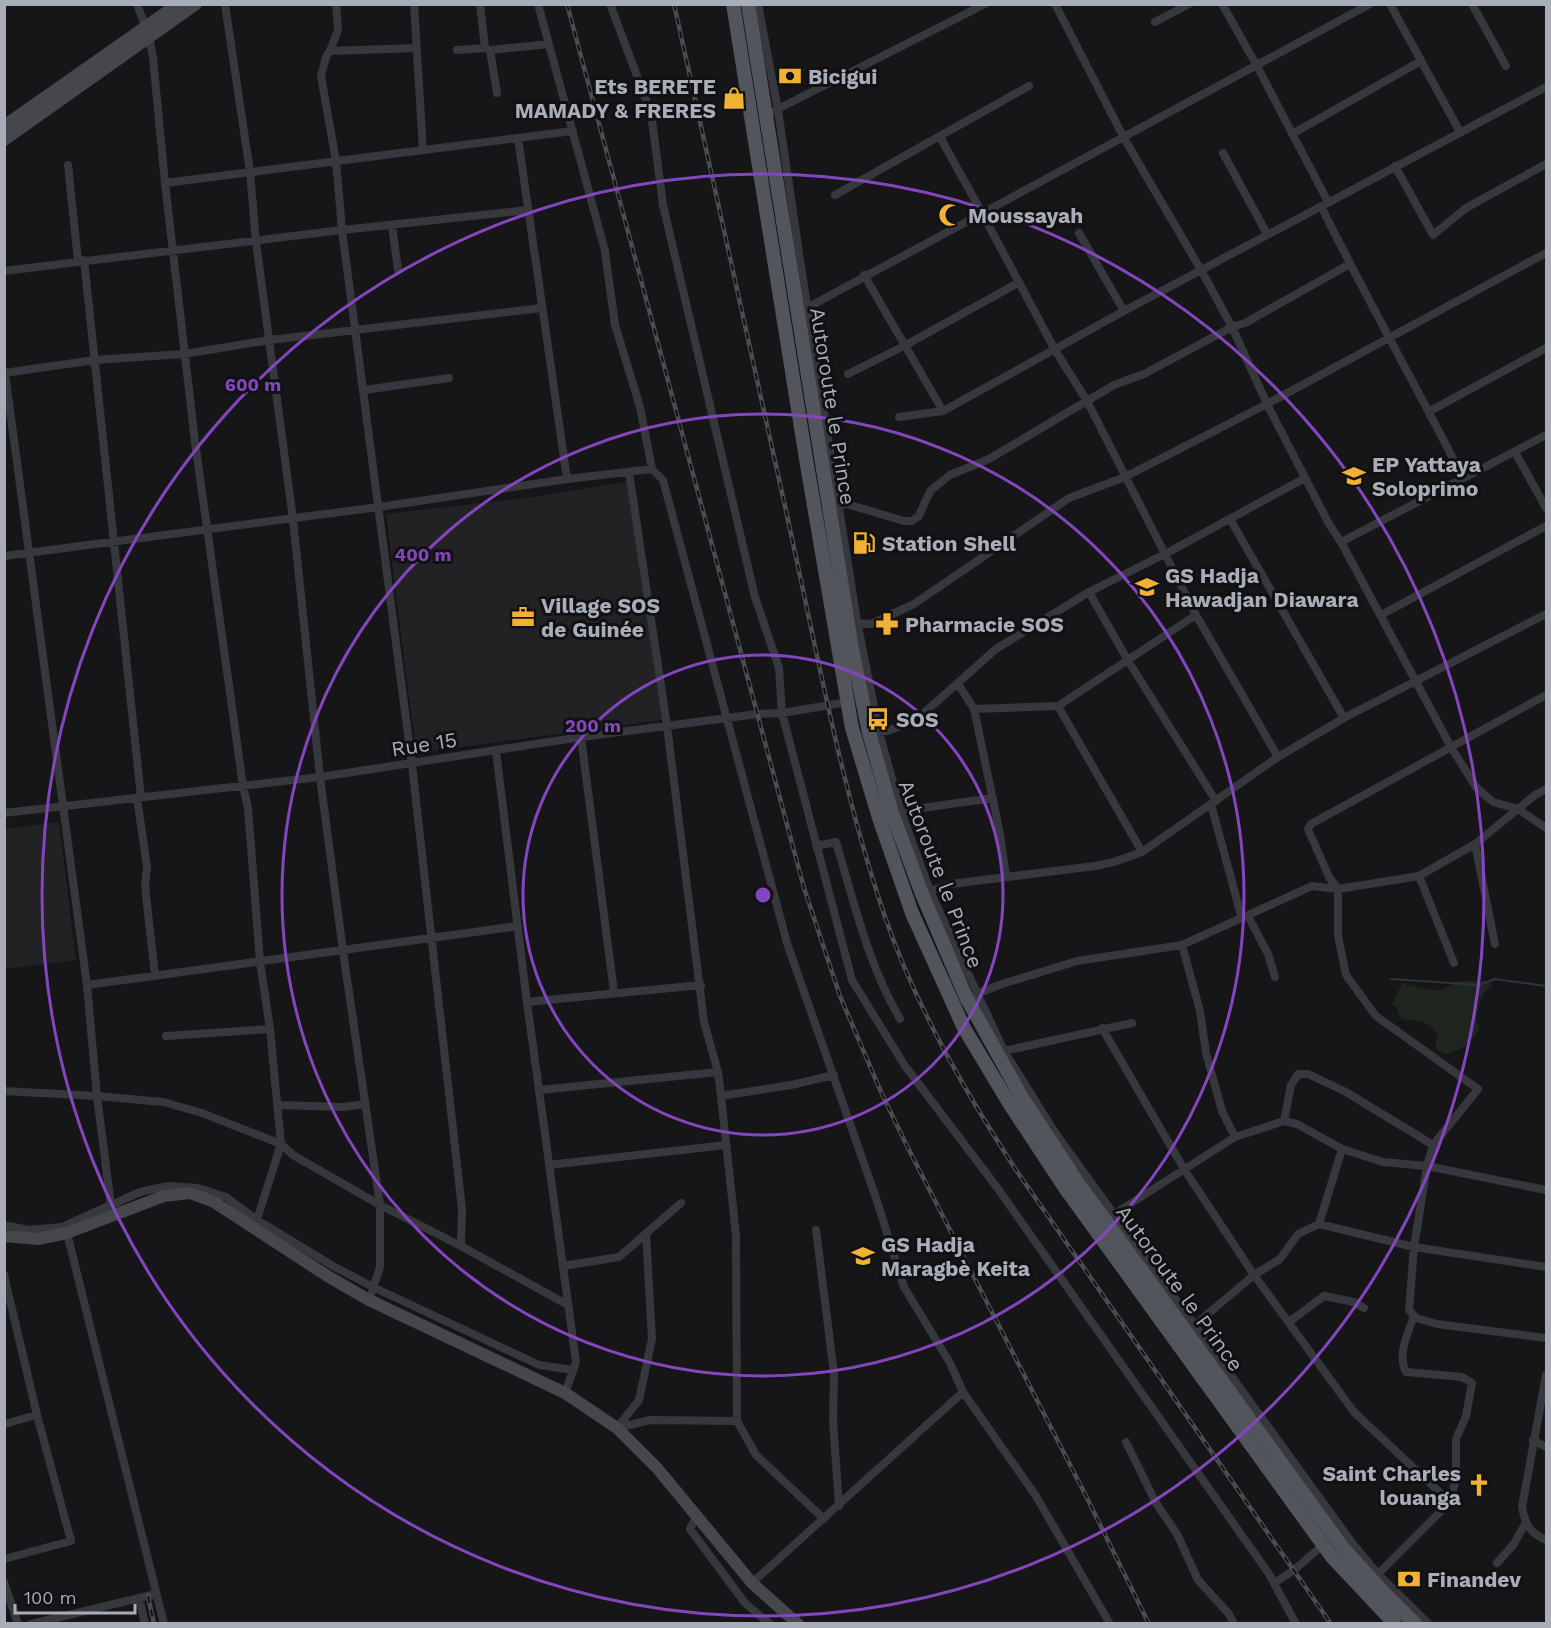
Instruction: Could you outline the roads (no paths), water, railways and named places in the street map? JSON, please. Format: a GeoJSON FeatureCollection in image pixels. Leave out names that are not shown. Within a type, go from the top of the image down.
{"type":"FeatureCollection","features":[{"type":"Feature","properties":{"kind":"main road"},"geometry":{"type":"LineString","coordinates":[[4,140],[147,32],[178,4]]}},
{"type":"Feature","properties":{"kind":"main road"},"geometry":{"type":"LineString","coordinates":[[4,126],[147,32],[196,4]]}},
{"type":"Feature","properties":{"kind":"main road","name":"Autoroute le Prince"},"geometry":{"type":"LineString","coordinates":[[733,4],[852,728],[879,818],[912,914],[964,1028],[1065,1188],[1323,1545],[1395,1623]]}},
{"type":"Feature","properties":{"kind":"main road","name":"Autoroute le Prince"},"geometry":{"type":"LineString","coordinates":[[748,4],[772,111],[853,623],[892,813],[971,995],[1021,1096],[1076,1180],[1110,1217],[1343,1548],[1382,1592],[1415,1623]]}},
{"type":"Feature","properties":{"kind":"main road"},"geometry":{"type":"LineString","coordinates":[[4,1236],[38,1239],[67,1233],[112,1210],[165,1196],[190,1193],[214,1202],[256,1224],[329,1277],[369,1300],[565,1393],[617,1428],[657,1468],[752,1583],[798,1623]]}},
{"type":"Feature","properties":{"kind":"street"},"geometry":{"type":"LineString","coordinates":[[137,4],[153,58],[172,251],[206,530],[249,819],[260,962],[278,1105],[281,1144],[256,1224],[373,1287],[539,1365],[573,1370]]}},
{"type":"Feature","properties":{"kind":"street"},"geometry":{"type":"LineString","coordinates":[[225,4],[250,172],[256,242],[293,519],[320,777],[380,1205],[380,1267],[369,1300]]}},
{"type":"Feature","properties":{"kind":"street"},"geometry":{"type":"LineString","coordinates":[[336,4],[338,30],[326,57],[321,76],[336,161],[342,230],[412,765],[462,1209],[462,1246]]}},
{"type":"Feature","properties":{"kind":"street"},"geometry":{"type":"LineString","coordinates":[[414,4],[423,150]]}},
{"type":"Feature","properties":{"kind":"street"},"geometry":{"type":"LineString","coordinates":[[480,4],[497,93]]}},
{"type":"Feature","properties":{"kind":"street"},"geometry":{"type":"LineString","coordinates":[[538,4],[605,251],[615,325],[640,407],[652,469],[663,480],[787,943],[877,1201],[904,1287],[950,1363],[963,1392],[1036,1496],[1110,1623]]}},
{"type":"Feature","properties":{"kind":"street"},"geometry":{"type":"LineString","coordinates":[[610,4],[651,113],[663,205],[755,597],[778,668],[782,713],[852,980],[905,1066],[1003,1196],[1274,1583],[1296,1623]]}},
{"type":"Feature","properties":{"kind":"street"},"geometry":{"type":"LineString","coordinates":[[758,4],[772,111],[985,4]]}},
{"type":"Feature","properties":{"kind":"street"},"geometry":{"type":"LineString","coordinates":[[1055,4],[1124,138],[1232,327],[1267,404],[1305,478],[1451,747],[1476,788],[1493,802],[1518,808],[1546,828]]}},
{"type":"Feature","properties":{"kind":"street"},"geometry":{"type":"LineString","coordinates":[[1155,22],[1189,4]]}},
{"type":"Feature","properties":{"kind":"street"},"geometry":{"type":"LineString","coordinates":[[1222,4],[1292,134],[1350,264],[1388,338],[1430,411],[1463,478]]}},
{"type":"Feature","properties":{"kind":"street"},"geometry":{"type":"LineString","coordinates":[[802,310],[1370,4]]}},
{"type":"Feature","properties":{"kind":"street"},"geometry":{"type":"LineString","coordinates":[[1390,4],[1460,132]]}},
{"type":"Feature","properties":{"kind":"street"},"geometry":{"type":"LineString","coordinates":[[1472,4],[1506,66]]}},
{"type":"Feature","properties":{"kind":"street"},"geometry":{"type":"LineString","coordinates":[[457,50],[549,44]]}},
{"type":"Feature","properties":{"kind":"street"},"geometry":{"type":"LineString","coordinates":[[330,51],[417,48]]}},
{"type":"Feature","properties":{"kind":"street"},"geometry":{"type":"LineString","coordinates":[[1292,134],[1421,61]]}},
{"type":"Feature","properties":{"kind":"street"},"geometry":{"type":"LineString","coordinates":[[835,195],[1029,86]]}},
{"type":"Feature","properties":{"kind":"street"},"geometry":{"type":"LineString","coordinates":[[899,417],[943,411],[1267,234],[1546,87]]}},
{"type":"Feature","properties":{"kind":"street"},"geometry":{"type":"LineString","coordinates":[[165,183],[573,131]]}},
{"type":"Feature","properties":{"kind":"street"},"geometry":{"type":"LineString","coordinates":[[940,137],[1055,350],[1087,401],[1196,615],[1278,757]]}},
{"type":"Feature","properties":{"kind":"street"},"geometry":{"type":"LineString","coordinates":[[518,138],[567,479]]}},
{"type":"Feature","properties":{"kind":"street"},"geometry":{"type":"LineString","coordinates":[[1223,153],[1267,234]]}},
{"type":"Feature","properties":{"kind":"street"},"geometry":{"type":"LineString","coordinates":[[1395,166],[1433,235],[1466,208],[1546,164]]}},
{"type":"Feature","properties":{"kind":"street"},"geometry":{"type":"LineString","coordinates":[[68,165],[95,360],[147,867],[145,886],[155,976]]}},
{"type":"Feature","properties":{"kind":"street"},"geometry":{"type":"LineString","coordinates":[[4,271],[528,210]]}},
{"type":"Feature","properties":{"kind":"street"},"geometry":{"type":"LineString","coordinates":[[392,225],[398,270]]}},
{"type":"Feature","properties":{"kind":"street"},"geometry":{"type":"LineString","coordinates":[[1079,233],[1124,311]]}},
{"type":"Feature","properties":{"kind":"street"},"geometry":{"type":"LineString","coordinates":[[853,623],[872,624],[914,604],[1069,498],[1125,477],[1267,404],[1546,253]]}},
{"type":"Feature","properties":{"kind":"street"},"geometry":{"type":"LineString","coordinates":[[833,506],[847,504],[912,521],[919,516],[930,491],[950,475],[989,459],[1114,385],[1144,375],[1232,327],[1245,323],[1350,264]]}},
{"type":"Feature","properties":{"kind":"street"},"geometry":{"type":"LineString","coordinates":[[864,275],[943,411]]}},
{"type":"Feature","properties":{"kind":"street"},"geometry":{"type":"LineString","coordinates":[[848,374],[1018,283]]}},
{"type":"Feature","properties":{"kind":"street"},"geometry":{"type":"LineString","coordinates":[[4,1225],[28,1230],[62,1227],[112,1210],[97,1096],[87,985],[5,373],[95,360],[184,354],[270,340],[542,308]]}},
{"type":"Feature","properties":{"kind":"street"},"geometry":{"type":"LineString","coordinates":[[1430,411],[1546,348]]}},
{"type":"Feature","properties":{"kind":"street"},"geometry":{"type":"LineString","coordinates":[[364,390],[448,378]]}},
{"type":"Feature","properties":{"kind":"street"},"geometry":{"type":"LineString","coordinates":[[1341,542],[1546,435]]}},
{"type":"Feature","properties":{"kind":"street"},"geometry":{"type":"LineString","coordinates":[[1515,452],[1546,508]]}},
{"type":"Feature","properties":{"kind":"street"},"geometry":{"type":"LineString","coordinates":[[4,556],[652,469]]}},
{"type":"Feature","properties":{"kind":"street"},"geometry":{"type":"LineString","coordinates":[[629,472],[667,726],[704,1022],[718,1072],[721,1096],[736,1235],[737,1421],[756,1455],[824,1519]]}},
{"type":"Feature","properties":{"kind":"street"},"geometry":{"type":"LineString","coordinates":[[1305,478],[1165,554],[1089,592],[996,649],[915,721],[874,733],[926,893],[951,884],[1095,866],[1143,852],[1278,757],[1344,718],[1546,614]]}},
{"type":"Feature","properties":{"kind":"street"},"geometry":{"type":"LineString","coordinates":[[1230,519],[1344,718]]}},
{"type":"Feature","properties":{"kind":"street"},"geometry":{"type":"LineString","coordinates":[[1381,615],[1546,526]]}},
{"type":"Feature","properties":{"kind":"street"},"geometry":{"type":"LineString","coordinates":[[1089,592],[1127,660],[1214,802],[1245,917],[1268,954],[1275,977]]}},
{"type":"Feature","properties":{"kind":"street"},"geometry":{"type":"LineString","coordinates":[[974,709],[1058,706],[1196,615]]}},
{"type":"Feature","properties":{"kind":"street"},"geometry":{"type":"LineString","coordinates":[[958,684],[974,709],[1000,834],[1006,877]]}},
{"type":"Feature","properties":{"kind":"street"},"geometry":{"type":"LineString","coordinates":[[1546,695],[1309,826],[1308,829],[1329,877],[1338,889],[1338,936],[1346,975],[1377,1016],[1478,1089],[1433,1145],[1427,1166],[1414,1247],[1409,1310],[1416,1318],[1437,1324],[1546,1338]]}},
{"type":"Feature","properties":{"kind":"street","name":"Rue 15"},"geometry":{"type":"LineString","coordinates":[[4,813],[412,765],[581,737],[782,713],[848,702]]}},
{"type":"Feature","properties":{"kind":"street"},"geometry":{"type":"LineString","coordinates":[[1058,706],[1143,852]]}},
{"type":"Feature","properties":{"kind":"street"},"geometry":{"type":"LineString","coordinates":[[581,737],[614,993]]}},
{"type":"Feature","properties":{"kind":"street"},"geometry":{"type":"LineString","coordinates":[[496,751],[527,1002],[576,1362],[565,1393]]}},
{"type":"Feature","properties":{"kind":"street"},"geometry":{"type":"LineString","coordinates":[[1546,789],[1518,808],[1474,844],[1419,876],[1338,889],[1312,886],[1182,945],[1077,961],[971,995],[1004,1052],[1110,1217],[1235,1137],[1284,1121],[1297,1124],[1342,1149],[1383,1162],[1427,1166],[1546,1190]]}},
{"type":"Feature","properties":{"kind":"street"},"geometry":{"type":"LineString","coordinates":[[901,812],[993,798]]}},
{"type":"Feature","properties":{"kind":"street"},"geometry":{"type":"LineString","coordinates":[[816,846],[836,842],[868,950],[887,998],[900,1019]]}},
{"type":"Feature","properties":{"kind":"street"},"geometry":{"type":"LineString","coordinates":[[1474,844],[1495,944]]}},
{"type":"Feature","properties":{"kind":"street"},"geometry":{"type":"LineString","coordinates":[[1419,876],[1454,963]]}},
{"type":"Feature","properties":{"kind":"street"},"geometry":{"type":"LineString","coordinates":[[87,985],[518,926]]}},
{"type":"Feature","properties":{"kind":"street"},"geometry":{"type":"LineString","coordinates":[[1182,945],[1200,1011],[1206,1053],[1222,1111],[1235,1137]]}},
{"type":"Feature","properties":{"kind":"street"},"geometry":{"type":"LineString","coordinates":[[527,1002],[701,985]]}},
{"type":"Feature","properties":{"kind":"street"},"geometry":{"type":"LineString","coordinates":[[1004,1052],[1132,1023]]}},
{"type":"Feature","properties":{"kind":"street"},"geometry":{"type":"LineString","coordinates":[[1102,1028],[1184,1169],[1254,1275],[1354,1412],[1449,1502]]}},
{"type":"Feature","properties":{"kind":"street"},"geometry":{"type":"LineString","coordinates":[[166,1036],[270,1029]]}},
{"type":"Feature","properties":{"kind":"street"},"geometry":{"type":"LineString","coordinates":[[539,1090],[718,1072]]}},
{"type":"Feature","properties":{"kind":"street"},"geometry":{"type":"LineString","coordinates":[[1284,1121],[1291,1085],[1298,1074],[1308,1074],[1346,1092],[1433,1145]]}},
{"type":"Feature","properties":{"kind":"street"},"geometry":{"type":"LineString","coordinates":[[721,1096],[791,1085],[834,1075]]}},
{"type":"Feature","properties":{"kind":"street"},"geometry":{"type":"LineString","coordinates":[[4,1091],[163,1102],[202,1113],[281,1144],[293,1155],[380,1205],[462,1246],[568,1305]]}},
{"type":"Feature","properties":{"kind":"street"},"geometry":{"type":"LineString","coordinates":[[278,1105],[343,1107],[365,1104]]}},
{"type":"Feature","properties":{"kind":"street"},"geometry":{"type":"LineString","coordinates":[[549,1164],[726,1145]]}},
{"type":"Feature","properties":{"kind":"street"},"geometry":{"type":"LineString","coordinates":[[1319,1224],[1342,1149]]}},
{"type":"Feature","properties":{"kind":"street"},"geometry":{"type":"LineString","coordinates":[[563,1266],[619,1257],[681,1203]]}},
{"type":"Feature","properties":{"kind":"street"},"geometry":{"type":"LineString","coordinates":[[1429,1623],[1378,1574],[1353,1544],[1191,1329],[1254,1275],[1280,1259],[1298,1234],[1319,1224],[1414,1247],[1546,1267]]}},
{"type":"Feature","properties":{"kind":"street"},"geometry":{"type":"LineString","coordinates":[[816,1230],[834,1374],[833,1420],[839,1506]]}},
{"type":"Feature","properties":{"kind":"street"},"geometry":{"type":"LineString","coordinates":[[67,1233],[164,1623]]}},
{"type":"Feature","properties":{"kind":"street"},"geometry":{"type":"LineString","coordinates":[[617,1428],[639,1400],[652,1339],[646,1234]]}},
{"type":"Feature","properties":{"kind":"street"},"geometry":{"type":"LineString","coordinates":[[4,1275],[37,1415],[71,1541],[4,1559]]}},
{"type":"Feature","properties":{"kind":"street"},"geometry":{"type":"LineString","coordinates":[[1289,1322],[1324,1296],[1354,1302],[1364,1308]]}},
{"type":"Feature","properties":{"kind":"street"},"geometry":{"type":"LineString","coordinates":[[1378,1574],[1449,1502],[1456,1478],[1456,1439],[1466,1416],[1472,1383],[1462,1377],[1406,1372],[1401,1362],[1406,1337],[1414,1316]]}},
{"type":"Feature","properties":{"kind":"street"},"geometry":{"type":"LineString","coordinates":[[1546,1376],[1522,1507],[1526,1524],[1537,1536],[1546,1540]]}},
{"type":"Feature","properties":{"kind":"street"},"geometry":{"type":"LineString","coordinates":[[752,1583],[963,1392]]}},
{"type":"Feature","properties":{"kind":"street"},"geometry":{"type":"LineString","coordinates":[[4,1424],[37,1415]]}},
{"type":"Feature","properties":{"kind":"street"},"geometry":{"type":"LineString","coordinates":[[617,1428],[650,1420],[737,1421]]}},
{"type":"Feature","properties":{"kind":"street"},"geometry":{"type":"LineString","coordinates":[[1533,1440],[1546,1447]]}},
{"type":"Feature","properties":{"kind":"street"},"geometry":{"type":"LineString","coordinates":[[1126,1442],[1156,1503],[1177,1534],[1198,1580],[1229,1614],[1234,1623]]}},
{"type":"Feature","properties":{"kind":"street"},"geometry":{"type":"LineString","coordinates":[[697,1516],[690,1529],[745,1603],[770,1623]]}},
{"type":"Feature","properties":{"kind":"street"},"geometry":{"type":"LineString","coordinates":[[1497,1563],[1513,1545],[1526,1524]]}},
{"type":"Feature","properties":{"kind":"street"},"geometry":{"type":"LineString","coordinates":[[1274,1583],[1294,1570],[1323,1545]]}},
{"type":"Feature","properties":{"kind":"street"},"geometry":{"type":"LineString","coordinates":[[4,1582],[16,1623]]}},
{"type":"Feature","properties":{"kind":"street"},"geometry":{"type":"LineString","coordinates":[[31,1623],[156,1594]]}},
{"type":"Feature","properties":{"kind":"street"},"geometry":{"type":"LineString","coordinates":[[140,1598],[145,1623]]}},
{"type":"Feature","properties":{"kind":"waterway"},"geometry":{"type":"LineString","coordinates":[[1391,979],[1479,985],[1495,979],[1546,986]]}},
{"type":"Feature","properties":{"kind":"railway"},"geometry":{"type":"LineString","coordinates":[[567,4],[804,888],[840,996],[907,1146],[1149,1624]]}},
{"type":"Feature","properties":{"kind":"railway"},"geometry":{"type":"LineString","coordinates":[[674,4],[842,768],[869,866],[896,948],[942,1046],[1016,1170],[1331,1624]]}},
{"type":"Feature","properties":{"kind":"railway"},"geometry":{"type":"LineString","coordinates":[[148,1596],[154,1624]]}},
{"type":"Feature","properties":{"kind":"place","name":"Bicigui"},"geometry":{"type":"Point","coordinates":[790,76]}},
{"type":"Feature","properties":{"kind":"place","name":"Ets BERETE MAMADY & FRERES"},"geometry":{"type":"Point","coordinates":[734,98]}},
{"type":"Feature","properties":{"kind":"place","name":"Moussayah"},"geometry":{"type":"Point","coordinates":[950,215]}},
{"type":"Feature","properties":{"kind":"place","name":"EP Yattaya Soloprimo"},"geometry":{"type":"Point","coordinates":[1354,476]}},
{"type":"Feature","properties":{"kind":"place","name":"Station Shell"},"geometry":{"type":"Point","coordinates":[864,543]}},
{"type":"Feature","properties":{"kind":"place","name":"GS Hadja Hawadjan Diawara"},"geometry":{"type":"Point","coordinates":[1147,587]}},
{"type":"Feature","properties":{"kind":"place","name":"Village SOS de Guinée"},"geometry":{"type":"Point","coordinates":[523,617]}},
{"type":"Feature","properties":{"kind":"place","name":"Pharmacie SOS"},"geometry":{"type":"Point","coordinates":[887,624]}},
{"type":"Feature","properties":{"kind":"place","name":"SOS"},"geometry":{"type":"Point","coordinates":[878,719]}},
{"type":"Feature","properties":{"kind":"place","name":"GS Hadja Maragbè Keita"},"geometry":{"type":"Point","coordinates":[863,1256]}},
{"type":"Feature","properties":{"kind":"place","name":"Saint Charles louanga"},"geometry":{"type":"Point","coordinates":[1479,1485]}},
{"type":"Feature","properties":{"kind":"place","name":"Finandev"},"geometry":{"type":"Point","coordinates":[1409,1579]}}]}
